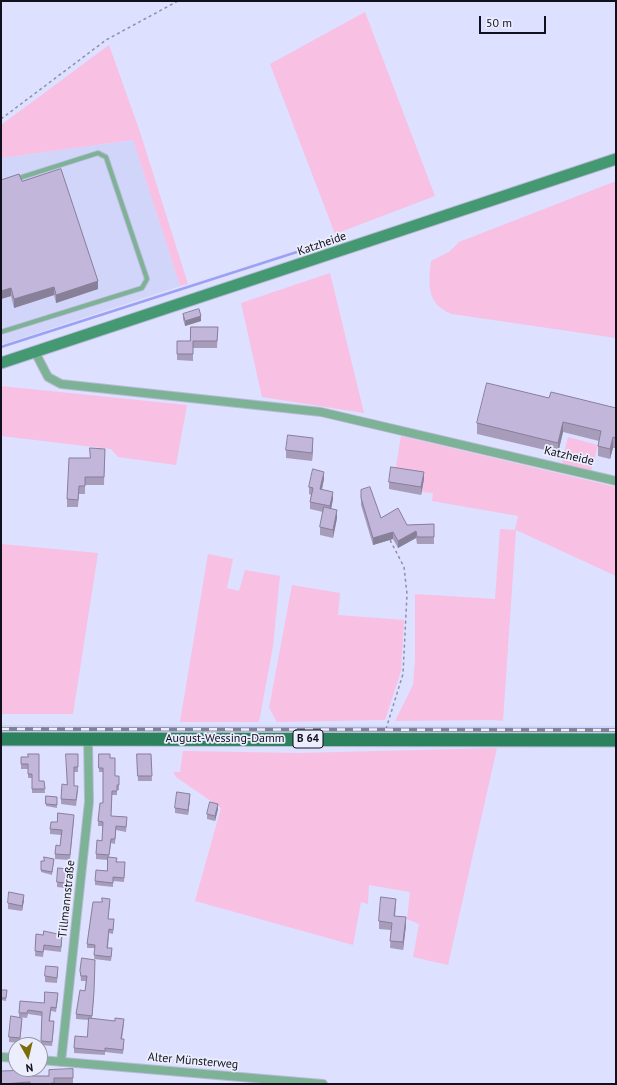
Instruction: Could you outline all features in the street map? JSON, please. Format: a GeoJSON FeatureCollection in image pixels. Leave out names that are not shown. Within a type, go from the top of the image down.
{"type":"FeatureCollection","features":[{"type":"Feature","properties":{"kind":"main road","name":"August-Wessing-Damm"},"geometry":{"type":"LineString","coordinates":[[1,739],[616,740]]}},
{"type":"Feature","properties":{"kind":"street","name":"Katzheide"},"geometry":{"type":"LineString","coordinates":[[1,363],[616,159]]}},
{"type":"Feature","properties":{"kind":"street","name":"Katzheide"},"geometry":{"type":"LineString","coordinates":[[35,352],[48,377],[61,384],[320,412],[616,480]]}},
{"type":"Feature","properties":{"kind":"street","name":"Tillmannstraße"},"geometry":{"type":"LineString","coordinates":[[61,1062],[89,802],[88,739]]}},
{"type":"Feature","properties":{"kind":"street","name":"Alter Münsterweg"},"geometry":{"type":"LineString","coordinates":[[48,1061],[323,1084]]}},
{"type":"Feature","properties":{"kind":"lane"},"geometry":{"type":"LineString","coordinates":[[1,332],[142,288],[147,279],[106,157],[98,153],[8,182]]}},
{"type":"Feature","properties":{"kind":"path"},"geometry":{"type":"LineString","coordinates":[[1,119],[106,40],[178,1]]}},
{"type":"Feature","properties":{"kind":"path"},"geometry":{"type":"LineString","coordinates":[[387,724],[403,674],[407,594],[404,567],[389,537]]}},
{"type":"Feature","properties":{"kind":"shaded area"},"geometry":{"type":"Polygon","coordinates":[[[365,12],[435,196],[335,234],[270,64],[365,12]]]}},
{"type":"Feature","properties":{"kind":"shaded area"},"geometry":{"type":"Polygon","coordinates":[[[109,45],[140,132],[188,284],[180,286],[133,140],[1,158],[1,125],[109,45]]]}},
{"type":"Feature","properties":{"kind":"shaded area"},"geometry":{"type":"Polygon","coordinates":[[[133,140],[180,286],[1,345],[1,158],[133,140]]]}},
{"type":"Feature","properties":{"kind":"shaded area"},"geometry":{"type":"Polygon","coordinates":[[[616,181],[616,338],[452,314],[444,310],[434,300],[430,286],[431,261],[449,252],[459,242],[616,181]]]}},
{"type":"Feature","properties":{"kind":"shaded area"},"geometry":{"type":"Polygon","coordinates":[[[330,273],[364,413],[262,397],[241,303],[330,273]]]}},
{"type":"Feature","properties":{"kind":"shaded area"},"geometry":{"type":"Polygon","coordinates":[[[1,386],[187,405],[176,465],[118,457],[111,449],[1,436],[1,386]]]}},
{"type":"Feature","properties":{"kind":"shaded area"},"geometry":{"type":"Polygon","coordinates":[[[401,436],[616,487],[616,576],[516,530],[503,721],[395,721],[413,685],[415,660],[415,594],[495,599],[500,529],[515,530],[518,516],[432,501],[433,493],[422,492],[424,477],[395,473],[401,436]]]}},
{"type":"Feature","properties":{"kind":"shaded area"},"geometry":{"type":"Polygon","coordinates":[[[568,437],[598,445],[591,471],[564,465],[562,461],[568,437]]]}},
{"type":"Feature","properties":{"kind":"shaded area"},"geometry":{"type":"Polygon","coordinates":[[[1,544],[98,553],[73,714],[1,714],[1,544]]]}},
{"type":"Feature","properties":{"kind":"shaded area"},"geometry":{"type":"Polygon","coordinates":[[[208,554],[233,559],[227,588],[239,591],[245,570],[280,576],[273,646],[259,722],[180,722],[208,554]]]}},
{"type":"Feature","properties":{"kind":"shaded area"},"geometry":{"type":"Polygon","coordinates":[[[292,585],[340,593],[338,615],[404,620],[401,671],[385,720],[277,722],[269,708],[292,585]]]}},
{"type":"Feature","properties":{"kind":"shaded area"},"geometry":{"type":"Polygon","coordinates":[[[1,725],[616,726],[616,732],[1,732],[1,725]]]}},
{"type":"Feature","properties":{"kind":"shaded area"},"geometry":{"type":"Polygon","coordinates":[[[497,748],[448,965],[413,957],[419,924],[407,919],[410,892],[369,885],[368,904],[361,902],[353,945],[195,901],[221,808],[176,777],[173,772],[180,772],[183,751],[299,753],[497,748]]]}},
{"type":"Feature","properties":{"kind":"building"},"geometry":{"type":"Polygon","coordinates":[[[61,169],[98,281],[56,295],[54,287],[14,299],[11,288],[1,291],[1,180],[19,174],[22,181],[61,169]]]}},
{"type":"Feature","properties":{"kind":"building"},"geometry":{"type":"Polygon","coordinates":[[[199,309],[201,316],[185,321],[183,314],[199,309]]]}},
{"type":"Feature","properties":{"kind":"building"},"geometry":{"type":"Polygon","coordinates":[[[191,327],[218,327],[217,341],[193,341],[193,354],[177,354],[177,341],[190,341],[191,327]]]}},
{"type":"Feature","properties":{"kind":"building"},"geometry":{"type":"Polygon","coordinates":[[[487,383],[549,398],[551,392],[616,408],[616,438],[613,437],[610,449],[598,446],[601,431],[563,422],[558,443],[477,423],[487,383]]]}},
{"type":"Feature","properties":{"kind":"building"},"geometry":{"type":"Polygon","coordinates":[[[288,435],[313,438],[312,453],[286,450],[288,435]]]}},
{"type":"Feature","properties":{"kind":"building"},"geometry":{"type":"Polygon","coordinates":[[[90,448],[105,449],[104,477],[85,477],[85,486],[79,486],[78,500],[67,499],[69,458],[90,458],[90,448]]]}},
{"type":"Feature","properties":{"kind":"building"},"geometry":{"type":"Polygon","coordinates":[[[391,467],[424,472],[421,487],[389,482],[391,467]]]}},
{"type":"Feature","properties":{"kind":"building"},"geometry":{"type":"Polygon","coordinates":[[[313,469],[324,472],[320,489],[333,492],[330,506],[310,502],[313,488],[309,487],[313,469]]]}},
{"type":"Feature","properties":{"kind":"building"},"geometry":{"type":"Polygon","coordinates":[[[370,487],[381,518],[398,508],[407,525],[434,524],[434,537],[417,537],[416,531],[398,541],[393,532],[373,538],[361,498],[361,490],[370,487]]]}},
{"type":"Feature","properties":{"kind":"building"},"geometry":{"type":"Polygon","coordinates":[[[324,507],[337,510],[333,530],[320,527],[324,507]]]}},
{"type":"Feature","properties":{"kind":"building"},"geometry":{"type":"Polygon","coordinates":[[[28,754],[39,754],[39,781],[44,781],[45,789],[32,789],[32,774],[28,774],[28,764],[21,764],[21,757],[28,757],[28,754]]]}},
{"type":"Feature","properties":{"kind":"building"},"geometry":{"type":"Polygon","coordinates":[[[66,754],[78,754],[78,767],[74,767],[74,786],[78,786],[76,800],[61,799],[62,784],[67,785],[66,754]]]}},
{"type":"Feature","properties":{"kind":"building"},"geometry":{"type":"Polygon","coordinates":[[[99,754],[110,754],[110,758],[115,758],[115,776],[119,776],[117,791],[112,791],[111,816],[127,817],[126,827],[116,826],[115,839],[111,839],[109,855],[96,854],[97,840],[102,841],[103,822],[98,821],[100,803],[103,803],[103,768],[99,768],[99,754]]]}},
{"type":"Feature","properties":{"kind":"building"},"geometry":{"type":"Polygon","coordinates":[[[137,754],[151,754],[152,776],[138,776],[137,754]]]}},
{"type":"Feature","properties":{"kind":"building"},"geometry":{"type":"Polygon","coordinates":[[[177,792],[190,794],[188,810],[175,808],[177,792]]]}},
{"type":"Feature","properties":{"kind":"building"},"geometry":{"type":"Polygon","coordinates":[[[46,796],[57,797],[57,805],[46,804],[46,796]]]}},
{"type":"Feature","properties":{"kind":"building"},"geometry":{"type":"Polygon","coordinates":[[[210,802],[218,804],[215,816],[207,814],[210,802]]]}},
{"type":"Feature","properties":{"kind":"building"},"geometry":{"type":"Polygon","coordinates":[[[58,813],[74,815],[70,855],[55,854],[56,845],[60,846],[62,830],[50,829],[51,822],[57,822],[58,813]]]}},
{"type":"Feature","properties":{"kind":"building"},"geometry":{"type":"Polygon","coordinates":[[[44,857],[54,859],[52,872],[41,870],[41,861],[44,861],[44,857]]]}},
{"type":"Feature","properties":{"kind":"building"},"geometry":{"type":"Polygon","coordinates":[[[108,857],[117,858],[116,862],[125,862],[124,878],[113,877],[113,883],[95,881],[96,870],[107,871],[108,857]]]}},
{"type":"Feature","properties":{"kind":"building"},"geometry":{"type":"Polygon","coordinates":[[[58,868],[68,869],[66,883],[57,882],[58,868]]]}},
{"type":"Feature","properties":{"kind":"building"},"geometry":{"type":"Polygon","coordinates":[[[9,892],[24,895],[22,906],[8,903],[9,892]]]}},
{"type":"Feature","properties":{"kind":"building"},"geometry":{"type":"Polygon","coordinates":[[[381,897],[396,899],[394,916],[406,917],[403,942],[390,941],[392,923],[379,921],[381,897]]]}},
{"type":"Feature","properties":{"kind":"building"},"geometry":{"type":"Polygon","coordinates":[[[102,898],[110,899],[108,919],[114,919],[113,930],[109,929],[107,948],[112,948],[111,957],[94,955],[95,945],[87,944],[93,902],[102,902],[102,898]]]}},
{"type":"Feature","properties":{"kind":"building"},"geometry":{"type":"Polygon","coordinates":[[[44,931],[62,935],[61,947],[44,945],[43,952],[35,951],[36,934],[43,935],[44,931]]]}},
{"type":"Feature","properties":{"kind":"building"},"geometry":{"type":"Polygon","coordinates":[[[82,958],[95,960],[92,1016],[76,1014],[80,990],[85,991],[87,976],[81,976],[80,971],[82,958]]]}},
{"type":"Feature","properties":{"kind":"building"},"geometry":{"type":"Polygon","coordinates":[[[46,966],[58,967],[57,978],[45,976],[46,966]]]}},
{"type":"Feature","properties":{"kind":"building"},"geometry":{"type":"Polygon","coordinates":[[[1,990],[7,990],[6,998],[1,998],[1,990]]]}},
{"type":"Feature","properties":{"kind":"building"},"geometry":{"type":"Polygon","coordinates":[[[45,992],[58,993],[56,1008],[51,1007],[49,1021],[54,1021],[52,1042],[48,1042],[48,1037],[41,1037],[42,1012],[28,1010],[27,1013],[19,1013],[20,1001],[44,1003],[45,992]]]}},
{"type":"Feature","properties":{"kind":"building"},"geometry":{"type":"Polygon","coordinates":[[[11,1016],[22,1018],[20,1037],[9,1037],[11,1016]]]}},
{"type":"Feature","properties":{"kind":"building"},"geometry":{"type":"Polygon","coordinates":[[[89,1018],[115,1021],[115,1018],[124,1019],[121,1039],[124,1039],[123,1050],[105,1048],[105,1051],[74,1048],[75,1036],[87,1037],[89,1018]]]}},
{"type":"Feature","properties":{"kind":"building"},"geometry":{"type":"Polygon","coordinates":[[[73,1069],[73,1078],[54,1078],[54,1083],[51,1084],[30,1084],[30,1082],[1,1084],[1,1071],[8,1071],[8,1077],[48,1077],[49,1070],[73,1069]]]}},
{"type":"Feature","properties":{"kind":"waterway"},"geometry":{"type":"LineString","coordinates":[[1,347],[328,242]]}},
{"type":"Feature","properties":{"kind":"railway"},"geometry":{"type":"LineString","coordinates":[[1,729],[616,730]]}}]}
